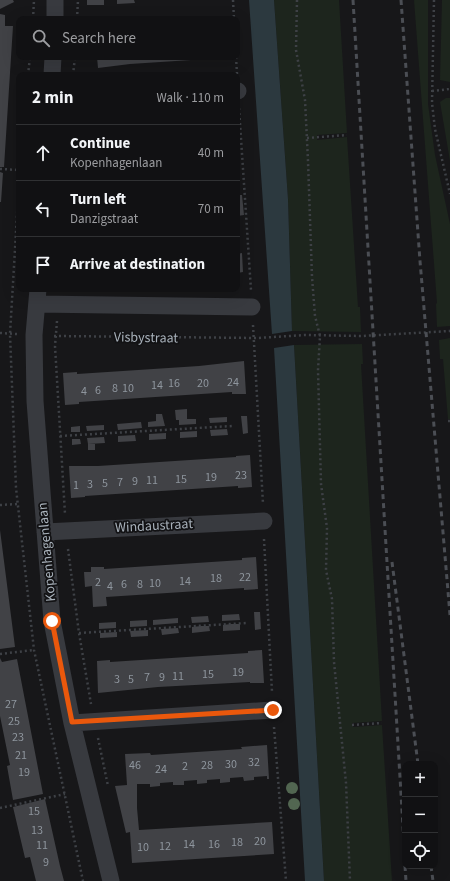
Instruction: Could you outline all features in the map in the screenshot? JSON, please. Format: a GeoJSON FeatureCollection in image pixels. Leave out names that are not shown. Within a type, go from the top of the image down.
{"type":"FeatureCollection","features":[{"type":"Feature","properties":{"kind":"street"},"geometry":{"type":"LineString","coordinates":[[55,0],[55,16]]}},
{"type":"Feature","properties":{"kind":"street"},"geometry":{"type":"LineString","coordinates":[[52,72],[53,60]]}},
{"type":"Feature","properties":{"kind":"street"},"geometry":{"type":"LineString","coordinates":[[38,296],[58,305],[252,307]]}},
{"type":"Feature","properties":{"kind":"street","name":"Kopenhagenlaan"},"geometry":{"type":"LineString","coordinates":[[38,296],[34,335],[35,401],[52,621],[72,722],[111,881]]}},
{"type":"Feature","properties":{"kind":"street","name":"Windaustraat"},"geometry":{"type":"LineString","coordinates":[[45,532],[264,521]]}},
{"type":"Feature","properties":{"kind":"street"},"geometry":{"type":"LineString","coordinates":[[72,722],[273,710]]}},
{"type":"Feature","properties":{"kind":"path"},"geometry":{"type":"LineString","coordinates":[[33,16],[34,0]]}},
{"type":"Feature","properties":{"kind":"path"},"geometry":{"type":"LineString","coordinates":[[77,16],[78,0]]}},
{"type":"Feature","properties":{"kind":"path"},"geometry":{"type":"LineString","coordinates":[[233,0],[234,16]]}},
{"type":"Feature","properties":{"kind":"path"},"geometry":{"type":"LineString","coordinates":[[297,0],[296,50],[305,100],[312,277],[315,316],[320,336],[318,370],[321,484],[327,528],[326,570],[332,599],[334,662],[346,783],[350,881]]}},
{"type":"Feature","properties":{"kind":"path"},"geometry":{"type":"LineString","coordinates":[[434,0],[432,91],[435,129],[450,194]]}},
{"type":"Feature","properties":{"kind":"path"},"geometry":{"type":"LineString","coordinates":[[28,72],[30,60]]}},
{"type":"Feature","properties":{"kind":"path"},"geometry":{"type":"LineString","coordinates":[[73,72],[75,60]]}},
{"type":"Feature","properties":{"kind":"path"},"geometry":{"type":"LineString","coordinates":[[236,60],[237,72]]}},
{"type":"Feature","properties":{"kind":"path"},"geometry":{"type":"LineString","coordinates":[[432,91],[450,89]]}},
{"type":"Feature","properties":{"kind":"path"},"geometry":{"type":"LineString","coordinates":[[240,130],[252,307],[273,710],[286,881]]}},
{"type":"Feature","properties":{"kind":"path"},"geometry":{"type":"LineString","coordinates":[[307,138],[347,135]]}},
{"type":"Feature","properties":{"kind":"path"},"geometry":{"type":"LineString","coordinates":[[0,169],[16,170]]}},
{"type":"Feature","properties":{"kind":"path"},"geometry":{"type":"LineString","coordinates":[[58,305],[55,336],[66,531],[79,633],[94,721],[109,790]]}},
{"type":"Feature","properties":{"kind":"path","name":"Visbystraat"},"geometry":{"type":"LineString","coordinates":[[34,335],[258,338],[305,335],[362,336],[450,331]]}},
{"type":"Feature","properties":{"kind":"path"},"geometry":{"type":"LineString","coordinates":[[60,436],[232,426]]}},
{"type":"Feature","properties":{"kind":"path"},"geometry":{"type":"LineString","coordinates":[[0,505],[18,504]]}},
{"type":"Feature","properties":{"kind":"path"},"geometry":{"type":"LineString","coordinates":[[79,633],[247,623]]}},
{"type":"Feature","properties":{"kind":"path"},"geometry":{"type":"LineString","coordinates":[[0,654],[34,650]]}},
{"type":"Feature","properties":{"kind":"path"},"geometry":{"type":"LineString","coordinates":[[352,725],[382,723]]}},
{"type":"Feature","properties":{"kind":"path"},"geometry":{"type":"LineString","coordinates":[[0,808],[65,794]]}},
{"type":"Feature","properties":{"kind":"shaded area"},"geometry":{"type":"Polygon","coordinates":[[[249,0],[274,0],[288,199],[292,331],[272,334],[249,0]]]}},
{"type":"Feature","properties":{"kind":"shaded area"},"geometry":{"type":"Polygon","coordinates":[[[274,0],[339,0],[347,133],[317,135],[317,140],[347,137],[358,307],[360,307],[361,332],[292,331],[288,199],[274,0]]]}},
{"type":"Feature","properties":{"kind":"shaded area"},"geometry":{"type":"Polygon","coordinates":[[[414,0],[428,0],[428,104],[435,155],[450,224],[450,326],[437,327],[437,303],[414,0]]]}},
{"type":"Feature","properties":{"kind":"shaded area"},"geometry":{"type":"Polygon","coordinates":[[[442,0],[450,0],[450,82],[440,80],[442,0]]]}},
{"type":"Feature","properties":{"kind":"shaded area"},"geometry":{"type":"Polygon","coordinates":[[[446,98],[450,98],[450,161],[440,102],[446,98]]]}},
{"type":"Feature","properties":{"kind":"shaded area"},"geometry":{"type":"Polygon","coordinates":[[[450,338],[450,419],[448,419],[443,359],[440,359],[439,340],[450,338]]]}},
{"type":"Feature","properties":{"kind":"shaded area"},"geometry":{"type":"Polygon","coordinates":[[[362,344],[363,364],[361,364],[382,721],[352,723],[353,727],[382,725],[392,881],[324,881],[294,345],[362,344]]]}},
{"type":"Feature","properties":{"kind":"shaded area"},"geometry":{"type":"Polygon","coordinates":[[[294,345],[324,881],[305,881],[274,348],[294,345]]]}},
{"type":"Feature","properties":{"kind":"building"},"geometry":{"type":"Polygon","coordinates":[[[0,0],[13,0],[14,2],[0,9],[0,0]]]}},
{"type":"Feature","properties":{"kind":"building"},"geometry":{"type":"Polygon","coordinates":[[[87,0],[104,0],[104,5],[87,5],[87,0]]]}},
{"type":"Feature","properties":{"kind":"building"},"geometry":{"type":"Polygon","coordinates":[[[117,0],[134,0],[135,3],[117,4],[117,0]]]}},
{"type":"Feature","properties":{"kind":"building"},"geometry":{"type":"Polygon","coordinates":[[[0,14],[5,15],[5,26],[13,26],[4,167],[0,167],[0,14]]]}},
{"type":"Feature","properties":{"kind":"building"},"geometry":{"type":"Polygon","coordinates":[[[97,60],[191,60],[130,64],[98,68],[97,60]]]}},
{"type":"Feature","properties":{"kind":"building"},"geometry":{"type":"Polygon","coordinates":[[[0,172],[3,173],[1,202],[0,202],[0,172]]]}},
{"type":"Feature","properties":{"kind":"building"},"geometry":{"type":"Polygon","coordinates":[[[240,195],[242,195],[244,215],[240,216],[240,195]]]}},
{"type":"Feature","properties":{"kind":"building"},"geometry":{"type":"Polygon","coordinates":[[[240,253],[242,253],[243,272],[240,272],[240,253]]]}},
{"type":"Feature","properties":{"kind":"building"},"geometry":{"type":"Polygon","coordinates":[[[244,361],[246,394],[232,394],[232,392],[79,402],[79,404],[65,405],[63,373],[77,372],[77,374],[199,366],[244,361]]]}},
{"type":"Feature","properties":{"kind":"building"},"geometry":{"type":"Polygon","coordinates":[[[187,409],[187,419],[196,419],[196,424],[179,425],[179,420],[176,420],[175,410],[187,409]]]}},
{"type":"Feature","properties":{"kind":"building"},"geometry":{"type":"Polygon","coordinates":[[[156,414],[162,414],[165,426],[148,427],[148,422],[156,421],[156,414]]]}},
{"type":"Feature","properties":{"kind":"building"},"geometry":{"type":"Polygon","coordinates":[[[241,416],[247,416],[248,433],[243,434],[241,416]]]}},
{"type":"Feature","properties":{"kind":"building"},"geometry":{"type":"Polygon","coordinates":[[[227,417],[227,422],[210,423],[209,418],[227,417]]]}},
{"type":"Feature","properties":{"kind":"building"},"geometry":{"type":"Polygon","coordinates":[[[141,422],[142,428],[118,430],[117,424],[141,422]]]}},
{"type":"Feature","properties":{"kind":"building"},"geometry":{"type":"Polygon","coordinates":[[[104,425],[104,430],[87,431],[86,426],[104,425]]]}},
{"type":"Feature","properties":{"kind":"building"},"geometry":{"type":"Polygon","coordinates":[[[80,426],[80,432],[71,432],[71,427],[80,426]]]}},
{"type":"Feature","properties":{"kind":"building"},"geometry":{"type":"Polygon","coordinates":[[[227,429],[228,435],[211,436],[210,430],[227,429]]]}},
{"type":"Feature","properties":{"kind":"building"},"geometry":{"type":"Polygon","coordinates":[[[197,431],[197,437],[180,438],[180,432],[197,431]]]}},
{"type":"Feature","properties":{"kind":"building"},"geometry":{"type":"Polygon","coordinates":[[[166,433],[166,439],[149,440],[149,434],[166,433]]]}},
{"type":"Feature","properties":{"kind":"building"},"geometry":{"type":"Polygon","coordinates":[[[135,435],[136,441],[118,442],[118,436],[135,435]]]}},
{"type":"Feature","properties":{"kind":"building"},"geometry":{"type":"Polygon","coordinates":[[[104,437],[105,443],[88,444],[87,438],[104,437]]]}},
{"type":"Feature","properties":{"kind":"building"},"geometry":{"type":"Polygon","coordinates":[[[72,439],[80,439],[81,444],[72,445],[72,439]]]}},
{"type":"Feature","properties":{"kind":"building"},"geometry":{"type":"Polygon","coordinates":[[[88,444],[95,444],[95,450],[88,450],[88,444]]]}},
{"type":"Feature","properties":{"kind":"building"},"geometry":{"type":"Polygon","coordinates":[[[250,455],[252,487],[238,488],[238,486],[71,498],[69,466],[98,466],[250,455]]]}},
{"type":"Feature","properties":{"kind":"building"},"geometry":{"type":"Polygon","coordinates":[[[0,530],[15,647],[0,649],[0,530]]]}},
{"type":"Feature","properties":{"kind":"building"},"geometry":{"type":"Polygon","coordinates":[[[256,557],[258,589],[244,590],[244,588],[106,597],[107,606],[93,607],[92,586],[85,587],[84,572],[91,572],[91,567],[104,567],[104,569],[242,560],[242,558],[256,557]]]}},
{"type":"Feature","properties":{"kind":"building"},"geometry":{"type":"Polygon","coordinates":[[[254,612],[260,612],[261,629],[255,630],[254,612]]]}},
{"type":"Feature","properties":{"kind":"building"},"geometry":{"type":"Polygon","coordinates":[[[239,614],[240,620],[222,621],[222,615],[239,614]]]}},
{"type":"Feature","properties":{"kind":"building"},"geometry":{"type":"Polygon","coordinates":[[[208,616],[209,622],[192,623],[191,617],[208,616]]]}},
{"type":"Feature","properties":{"kind":"building"},"geometry":{"type":"Polygon","coordinates":[[[178,618],[178,623],[153,625],[153,620],[178,618]]]}},
{"type":"Feature","properties":{"kind":"building"},"geometry":{"type":"Polygon","coordinates":[[[147,620],[147,626],[130,627],[130,621],[147,620]]]}},
{"type":"Feature","properties":{"kind":"building"},"geometry":{"type":"Polygon","coordinates":[[[116,622],[116,628],[99,629],[99,623],[116,622]]]}},
{"type":"Feature","properties":{"kind":"building"},"geometry":{"type":"Polygon","coordinates":[[[240,624],[240,630],[223,631],[223,625],[240,624]]]}},
{"type":"Feature","properties":{"kind":"building"},"geometry":{"type":"Polygon","coordinates":[[[209,626],[210,631],[192,633],[192,627],[209,626]]]}},
{"type":"Feature","properties":{"kind":"building"},"geometry":{"type":"Polygon","coordinates":[[[178,628],[179,633],[162,635],[161,629],[178,628]]]}},
{"type":"Feature","properties":{"kind":"building"},"geometry":{"type":"Polygon","coordinates":[[[148,630],[148,636],[131,637],[130,631],[148,630]]]}},
{"type":"Feature","properties":{"kind":"building"},"geometry":{"type":"Polygon","coordinates":[[[117,632],[117,637],[100,638],[100,633],[117,632]]]}},
{"type":"Feature","properties":{"kind":"building"},"geometry":{"type":"Polygon","coordinates":[[[262,650],[264,683],[250,682],[158,687],[98,693],[97,661],[110,660],[110,662],[248,653],[248,651],[262,650]]]}},
{"type":"Feature","properties":{"kind":"building"},"geometry":{"type":"Polygon","coordinates":[[[0,658],[2,662],[17,659],[43,794],[13,800],[7,766],[10,765],[0,716],[0,658]]]}},
{"type":"Feature","properties":{"kind":"building"},"geometry":{"type":"Polygon","coordinates":[[[267,745],[269,779],[267,779],[267,776],[254,777],[254,780],[244,781],[243,777],[230,778],[230,782],[220,783],[220,779],[207,780],[207,783],[197,784],[197,780],[184,781],[184,785],[173,785],[173,782],[160,783],[160,786],[150,787],[150,784],[137,784],[137,808],[139,830],[272,822],[274,854],[132,863],[130,832],[126,833],[115,786],[127,785],[125,754],[150,753],[151,755],[242,749],[241,747],[267,745]]]}},
{"type":"Feature","properties":{"kind":"building"},"geometry":{"type":"Polygon","coordinates":[[[45,799],[64,881],[36,881],[30,857],[25,858],[13,807],[45,799]]]}},
{"type":"Feature","properties":{"kind":"railway"},"geometry":{"type":"LineString","coordinates":[[353,0],[403,833]]}},
{"type":"Feature","properties":{"kind":"railway"},"geometry":{"type":"LineString","coordinates":[[401,0],[420,261],[450,615]]}},
{"type":"Feature","properties":{"kind":"railway"},"geometry":{"type":"LineString","coordinates":[[392,562],[418,761]]}},
{"type":"Feature","properties":{"kind":"railway"},"geometry":{"type":"LineString","coordinates":[[405,869],[406,881]]}},
{"type":"Feature","properties":{"kind":"railway"},"geometry":{"type":"LineString","coordinates":[[431,869],[433,881]]}},
{"type":"Feature","properties":{"kind":"route"},"geometry":{"type":"LineString","coordinates":[[52,621],[72,722],[273,710]]}}]}
